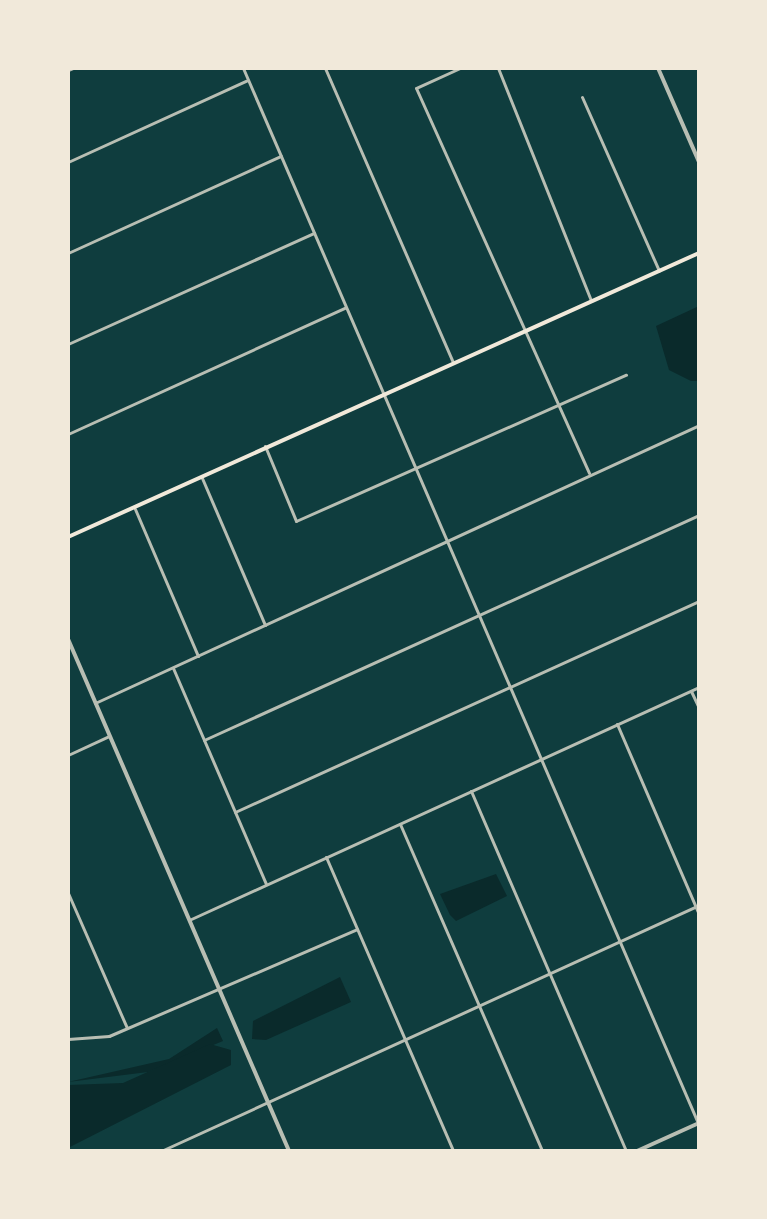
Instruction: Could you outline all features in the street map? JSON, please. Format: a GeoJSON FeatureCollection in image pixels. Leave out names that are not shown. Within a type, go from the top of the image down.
{"type":"FeatureCollection","features":[{"type":"Feature","properties":{"kind":"main road"},"geometry":{"type":"LineString","coordinates":[[68,537],[699,253]]}},
{"type":"Feature","properties":{"kind":"street"},"geometry":{"type":"LineString","coordinates":[[68,70],[73,68]]}},
{"type":"Feature","properties":{"kind":"street"},"geometry":{"type":"LineString","coordinates":[[243,68],[699,1123],[637,1151]]}},
{"type":"Feature","properties":{"kind":"street"},"geometry":{"type":"LineString","coordinates":[[325,68],[453,362]]}},
{"type":"Feature","properties":{"kind":"street"},"geometry":{"type":"LineString","coordinates":[[460,68],[416,88],[589,473]]}},
{"type":"Feature","properties":{"kind":"street"},"geometry":{"type":"LineString","coordinates":[[498,68],[591,301]]}},
{"type":"Feature","properties":{"kind":"street"},"geometry":{"type":"LineString","coordinates":[[658,68],[699,162]]}},
{"type":"Feature","properties":{"kind":"street"},"geometry":{"type":"LineString","coordinates":[[68,162],[248,80]]}},
{"type":"Feature","properties":{"kind":"street"},"geometry":{"type":"LineString","coordinates":[[582,97],[659,271]]}},
{"type":"Feature","properties":{"kind":"street"},"geometry":{"type":"LineString","coordinates":[[68,253],[281,156]]}},
{"type":"Feature","properties":{"kind":"street"},"geometry":{"type":"LineString","coordinates":[[68,344],[314,233]]}},
{"type":"Feature","properties":{"kind":"street"},"geometry":{"type":"LineString","coordinates":[[68,434],[346,308]]}},
{"type":"Feature","properties":{"kind":"street"},"geometry":{"type":"LineString","coordinates":[[265,446],[296,521],[626,375]]}},
{"type":"Feature","properties":{"kind":"street"},"geometry":{"type":"LineString","coordinates":[[95,703],[699,425]]}},
{"type":"Feature","properties":{"kind":"street"},"geometry":{"type":"LineString","coordinates":[[201,475],[265,625]]}},
{"type":"Feature","properties":{"kind":"street"},"geometry":{"type":"LineString","coordinates":[[134,506],[198,656]]}},
{"type":"Feature","properties":{"kind":"street"},"geometry":{"type":"LineString","coordinates":[[204,740],[699,515]]}},
{"type":"Feature","properties":{"kind":"street"},"geometry":{"type":"LineString","coordinates":[[235,812],[699,601]]}},
{"type":"Feature","properties":{"kind":"street"},"geometry":{"type":"LineString","coordinates":[[68,639],[289,1151]]}},
{"type":"Feature","properties":{"kind":"street"},"geometry":{"type":"LineString","coordinates":[[173,668],[266,884]]}},
{"type":"Feature","properties":{"kind":"street"},"geometry":{"type":"LineString","coordinates":[[189,920],[699,687]]}},
{"type":"Feature","properties":{"kind":"street"},"geometry":{"type":"LineString","coordinates":[[691,691],[699,708]]}},
{"type":"Feature","properties":{"kind":"street"},"geometry":{"type":"LineString","coordinates":[[617,724],[699,914]]}},
{"type":"Feature","properties":{"kind":"street"},"geometry":{"type":"LineString","coordinates":[[68,755],[109,736]]}},
{"type":"Feature","properties":{"kind":"street"},"geometry":{"type":"LineString","coordinates":[[471,791],[626,1151]]}},
{"type":"Feature","properties":{"kind":"street"},"geometry":{"type":"LineString","coordinates":[[400,823],[542,1151]]}},
{"type":"Feature","properties":{"kind":"street"},"geometry":{"type":"LineString","coordinates":[[326,856],[453,1151]]}},
{"type":"Feature","properties":{"kind":"street"},"geometry":{"type":"LineString","coordinates":[[68,893],[127,1028]]}},
{"type":"Feature","properties":{"kind":"street"},"geometry":{"type":"LineString","coordinates":[[161,1151],[697,906]]}},
{"type":"Feature","properties":{"kind":"street"},"geometry":{"type":"LineString","coordinates":[[68,1039],[127,1028],[357,929]]}},
{"type":"Feature","properties":{"kind":"street"},"geometry":{"type":"LineString","coordinates":[[652,1145],[654,1151]]}},
{"type":"Feature","properties":{"kind":"water"},"geometry":{"type":"Polygon","coordinates":[[[699,306],[699,381],[691,381],[669,370],[656,326],[699,306]]]}},
{"type":"Feature","properties":{"kind":"water"},"geometry":{"type":"Polygon","coordinates":[[[496,874],[507,896],[456,921],[440,894],[496,874]]]}},
{"type":"Feature","properties":{"kind":"water"},"geometry":{"type":"Polygon","coordinates":[[[340,977],[351,1002],[266,1040],[252,1039],[253,1021],[340,977]]]}},
{"type":"Feature","properties":{"kind":"water"},"geometry":{"type":"Polygon","coordinates":[[[217,1028],[223,1041],[148,1072],[68,1082],[169,1059],[217,1028]]]}},
{"type":"Feature","properties":{"kind":"water"},"geometry":{"type":"Polygon","coordinates":[[[210,1044],[231,1050],[231,1065],[68,1148],[68,1085],[123,1083],[210,1044]]]}}]}
